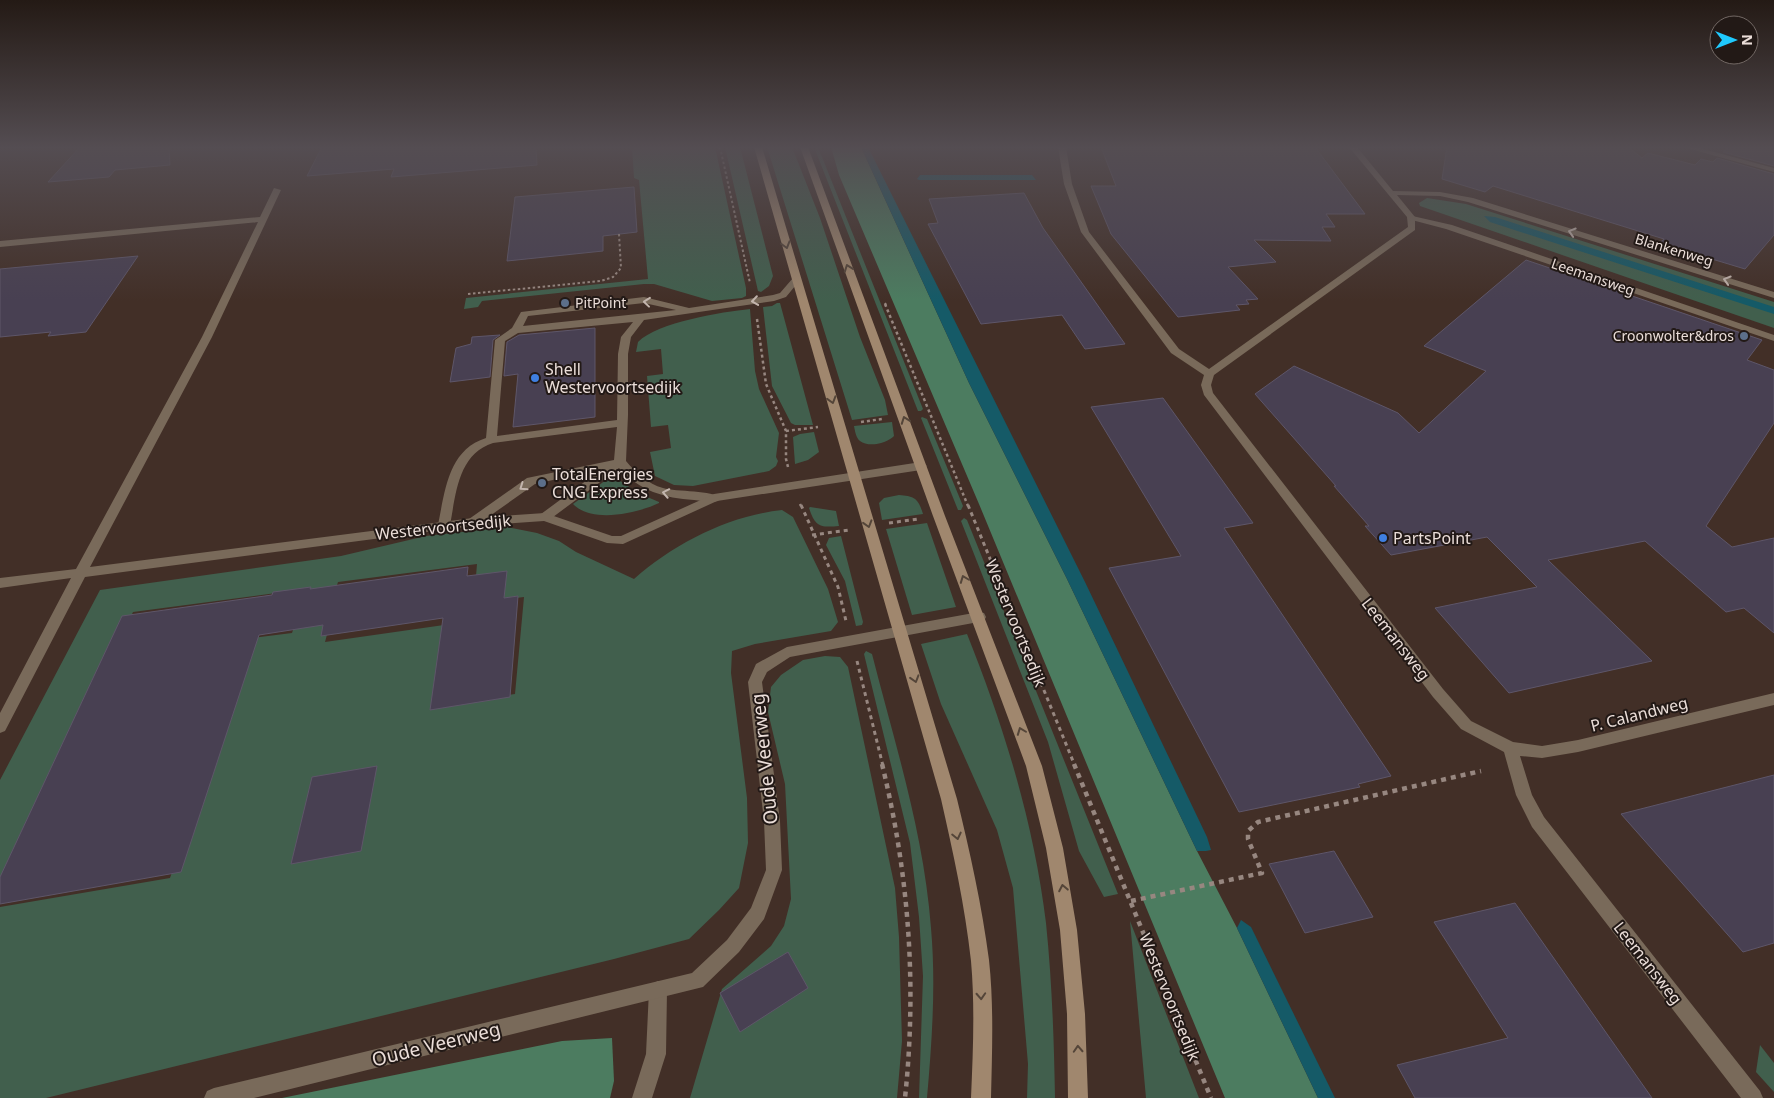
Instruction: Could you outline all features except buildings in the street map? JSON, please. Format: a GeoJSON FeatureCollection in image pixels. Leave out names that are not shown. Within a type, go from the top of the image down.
{"type":"FeatureCollection","features":[{"type":"Feature","properties":{"kind":"main road"},"geometry":{"type":"LineString","coordinates":[[773,198],[949,799],[963,861],[977,943],[981,1002],[981,1098]]}},
{"type":"Feature","properties":{"kind":"main road","name":"Westervoortsedijk"},"geometry":{"type":"LineString","coordinates":[[823,198],[1034,766],[1051,828],[1065,898],[1074,976],[1078,1098]]}},
{"type":"Feature","properties":{"kind":"street"},"geometry":{"type":"LineString","coordinates":[[0,727],[80,572],[207,338],[273,198]]}},
{"type":"Feature","properties":{"kind":"street"},"geometry":{"type":"LineString","coordinates":[[1073,198],[1085,232],[1175,351],[1209,374],[1412,228],[1411,217],[1396,198]]}},
{"type":"Feature","properties":{"kind":"street","name":"Blankenweg"},"geometry":{"type":"LineString","coordinates":[[1461,198],[1774,295]]}},
{"type":"Feature","properties":{"kind":"street","name":"Leemansweg"},"geometry":{"type":"LineString","coordinates":[[1411,217],[1449,228],[1774,338]]}},
{"type":"Feature","properties":{"kind":"street"},"geometry":{"type":"LineString","coordinates":[[0,244],[262,219]]}},
{"type":"Feature","properties":{"kind":"street"},"geometry":{"type":"LineString","coordinates":[[491,440],[500,340],[516,330],[641,318],[774,298],[783,295],[796,280]]}},
{"type":"Feature","properties":{"kind":"street"},"geometry":{"type":"LineString","coordinates":[[516,330],[524,314],[644,300],[695,311]]}},
{"type":"Feature","properties":{"kind":"street"},"geometry":{"type":"LineString","coordinates":[[641,318],[626,337],[623,354],[620,462],[631,475],[647,488],[664,493],[714,498]]}},
{"type":"Feature","properties":{"kind":"street","name":"Leemansweg"},"geometry":{"type":"LineString","coordinates":[[1209,374],[1206,386],[1208,393],[1438,693],[1466,724],[1511,748],[1520,789],[1530,810],[1753,1098]]}},
{"type":"Feature","properties":{"kind":"street"},"geometry":{"type":"LineString","coordinates":[[444,526],[453,481],[466,456],[476,445],[491,440],[622,423]]}},
{"type":"Feature","properties":{"kind":"street"},"geometry":{"type":"LineString","coordinates":[[545,517],[620,462]]}},
{"type":"Feature","properties":{"kind":"street"},"geometry":{"type":"LineString","coordinates":[[474,522],[532,481],[620,462]]}},
{"type":"Feature","properties":{"kind":"street","name":"Westervoortsedijk"},"geometry":{"type":"LineString","coordinates":[[0,583],[474,522],[545,517],[611,540],[623,540],[714,498],[921,466]]}},
{"type":"Feature","properties":{"kind":"street","name":"Oude Veerweg"},"geometry":{"type":"LineString","coordinates":[[214,1098],[697,981],[733,946],[758,912],[774,870],[772,821],[755,682],[762,668],[787,652],[979,617]]}},
{"type":"Feature","properties":{"kind":"street","name":"P. Calandweg"},"geometry":{"type":"LineString","coordinates":[[1511,748],[1542,752],[1578,746],[1774,699]]}},
{"type":"Feature","properties":{"kind":"street"},"geometry":{"type":"LineString","coordinates":[[642,1098],[656,1054],[658,990]]}},
{"type":"Feature","properties":{"kind":"path"},"geometry":{"type":"LineString","coordinates":[[468,294],[600,281],[613,277],[621,268],[619,234]]}},
{"type":"Feature","properties":{"kind":"path","name":"Westervoortsedijk"},"geometry":{"type":"LineString","coordinates":[[885,303],[1211,1098]]}},
{"type":"Feature","properties":{"kind":"path"},"geometry":{"type":"LineString","coordinates":[[793,485],[812,534],[838,587],[893,817],[904,878],[912,995],[906,1098]]}},
{"type":"Feature","properties":{"kind":"path"},"geometry":{"type":"LineString","coordinates":[[1131,901],[1262,874],[1248,839],[1248,831],[1258,822],[1481,771]]}},
{"type":"Feature","properties":{"kind":"green space"},"geometry":{"type":"Polygon","coordinates":[[[641,198],[726,198],[746,288],[746,296],[742,298],[712,301],[654,284],[644,284],[482,301],[478,307],[464,309],[466,298],[648,279],[641,198]]]}},
{"type":"Feature","properties":{"kind":"green space"},"geometry":{"type":"Polygon","coordinates":[[[737,198],[753,198],[773,276],[769,286],[761,292],[758,291],[737,198]]]}},
{"type":"Feature","properties":{"kind":"green space"},"geometry":{"type":"Polygon","coordinates":[[[783,198],[812,198],[860,337],[885,400],[888,415],[852,420],[783,198]]]}},
{"type":"Feature","properties":{"kind":"green space"},"geometry":{"type":"Polygon","coordinates":[[[834,198],[839,198],[923,409],[918,411],[834,198]]]}},
{"type":"Feature","properties":{"kind":"green space"},"geometry":{"type":"Polygon","coordinates":[[[849,198],[884,198],[969,383],[1067,579],[1318,1098],[1225,1098],[979,504],[849,198]]]}},
{"type":"Feature","properties":{"kind":"green space"},"geometry":{"type":"Polygon","coordinates":[[[1429,198],[1466,204],[1774,302],[1774,328],[1420,206],[1419,203],[1429,198]]]}},
{"type":"Feature","properties":{"kind":"green space"},"geometry":{"type":"Polygon","coordinates":[[[780,303],[813,425],[795,425],[791,423],[772,386],[763,307],[772,306],[780,303]]]}},
{"type":"Feature","properties":{"kind":"green space"},"geometry":{"type":"Polygon","coordinates":[[[750,309],[755,371],[759,389],[779,433],[776,457],[778,461],[776,466],[769,471],[693,486],[674,485],[655,476],[650,452],[671,448],[668,425],[651,427],[647,376],[663,374],[661,349],[636,352],[638,342],[660,329],[691,319],[750,309]]]}},
{"type":"Feature","properties":{"kind":"green space"},"geometry":{"type":"Polygon","coordinates":[[[922,417],[927,419],[963,506],[961,510],[958,510],[922,417]]]}},
{"type":"Feature","properties":{"kind":"green space"},"geometry":{"type":"Polygon","coordinates":[[[892,422],[894,436],[883,443],[864,443],[859,440],[854,426],[892,422]]]}},
{"type":"Feature","properties":{"kind":"green space"},"geometry":{"type":"Polygon","coordinates":[[[814,432],[819,452],[808,460],[795,464],[793,437],[814,432]]]}},
{"type":"Feature","properties":{"kind":"green space"},"geometry":{"type":"Polygon","coordinates":[[[616,478],[638,493],[659,503],[615,515],[592,514],[581,510],[573,504],[606,480],[616,478]]]}},
{"type":"Feature","properties":{"kind":"green space"},"geometry":{"type":"Polygon","coordinates":[[[899,495],[915,499],[923,514],[882,520],[879,503],[884,498],[899,495]]]}},
{"type":"Feature","properties":{"kind":"green space"},"geometry":{"type":"Polygon","coordinates":[[[810,507],[836,511],[839,526],[822,526],[813,519],[810,507]]]}},
{"type":"Feature","properties":{"kind":"green space"},"geometry":{"type":"Polygon","coordinates":[[[782,510],[793,517],[828,589],[838,622],[831,631],[755,644],[732,651],[731,673],[747,798],[748,843],[739,888],[689,939],[46,1098],[0,1098],[0,907],[170,878],[253,638],[292,633],[296,621],[332,616],[325,642],[451,624],[438,706],[515,694],[524,597],[501,600],[476,576],[477,564],[338,582],[331,604],[306,589],[133,612],[0,895],[0,780],[100,590],[341,556],[426,536],[507,527],[537,533],[559,541],[576,552],[634,579],[667,554],[703,533],[742,518],[782,510]]]}},
{"type":"Feature","properties":{"kind":"green space"},"geometry":{"type":"Polygon","coordinates":[[[964,518],[967,520],[1118,894],[1104,897],[1079,851],[1048,742],[961,521],[964,518]]]}},
{"type":"Feature","properties":{"kind":"green space"},"geometry":{"type":"Polygon","coordinates":[[[927,523],[956,607],[912,615],[886,529],[927,523]]]}},
{"type":"Feature","properties":{"kind":"green space"},"geometry":{"type":"Polygon","coordinates":[[[841,536],[863,622],[862,625],[856,626],[845,581],[826,545],[829,538],[841,536]]]}},
{"type":"Feature","properties":{"kind":"green space"},"geometry":{"type":"Polygon","coordinates":[[[967,634],[1005,740],[1034,849],[1041,886],[1048,945],[1055,1098],[1027,1098],[1028,1064],[1013,888],[997,830],[941,704],[921,644],[967,634]]]}},
{"type":"Feature","properties":{"kind":"green space"},"geometry":{"type":"Polygon","coordinates":[[[866,651],[872,654],[908,790],[927,893],[931,928],[933,991],[927,1098],[919,1098],[923,976],[919,917],[910,843],[864,654],[866,651]]]}},
{"type":"Feature","properties":{"kind":"green space"},"geometry":{"type":"Polygon","coordinates":[[[825,656],[840,657],[848,667],[895,888],[899,937],[902,1041],[897,1098],[690,1098],[722,989],[771,946],[784,926],[791,899],[785,784],[768,712],[771,687],[781,675],[803,660],[825,656]]]}},
{"type":"Feature","properties":{"kind":"green space"},"geometry":{"type":"Polygon","coordinates":[[[1130,921],[1199,1098],[1146,1098],[1130,921]]]}},
{"type":"Feature","properties":{"kind":"green space"},"geometry":{"type":"Polygon","coordinates":[[[612,1038],[614,1081],[610,1098],[282,1098],[562,1041],[612,1038]]]}},
{"type":"Feature","properties":{"kind":"green space"},"geometry":{"type":"Polygon","coordinates":[[[1760,1045],[1774,1063],[1774,1092],[1756,1072],[1760,1045]]]}},
{"type":"Feature","properties":{"kind":"water"},"geometry":{"type":"Polygon","coordinates":[[[884,198],[894,198],[1085,582],[1207,837],[1211,850],[1197,851],[1067,579],[969,383],[884,198]]]}},
{"type":"Feature","properties":{"kind":"water"},"geometry":{"type":"Polygon","coordinates":[[[1484,216],[1495,217],[1774,307],[1774,314],[1490,222],[1484,216]]]}},
{"type":"Feature","properties":{"kind":"water"},"geometry":{"type":"Polygon","coordinates":[[[1241,920],[1251,927],[1335,1098],[1318,1098],[1237,928],[1241,920]]]}},
{"type":"Feature","properties":{"kind":"place","name":"PitPoint"},"geometry":{"type":"Point","coordinates":[565,303]}},
{"type":"Feature","properties":{"kind":"place","name":"Croonwolter&dros"},"geometry":{"type":"Point","coordinates":[1744,336]}},
{"type":"Feature","properties":{"kind":"place","name":"Shell Westervoortsedijk"},"geometry":{"type":"Point","coordinates":[535,378]}},
{"type":"Feature","properties":{"kind":"place","name":"TotalEnergies CNG Express"},"geometry":{"type":"Point","coordinates":[542,483]}},
{"type":"Feature","properties":{"kind":"place","name":"PartsPoint"},"geometry":{"type":"Point","coordinates":[1383,538]}}]}
